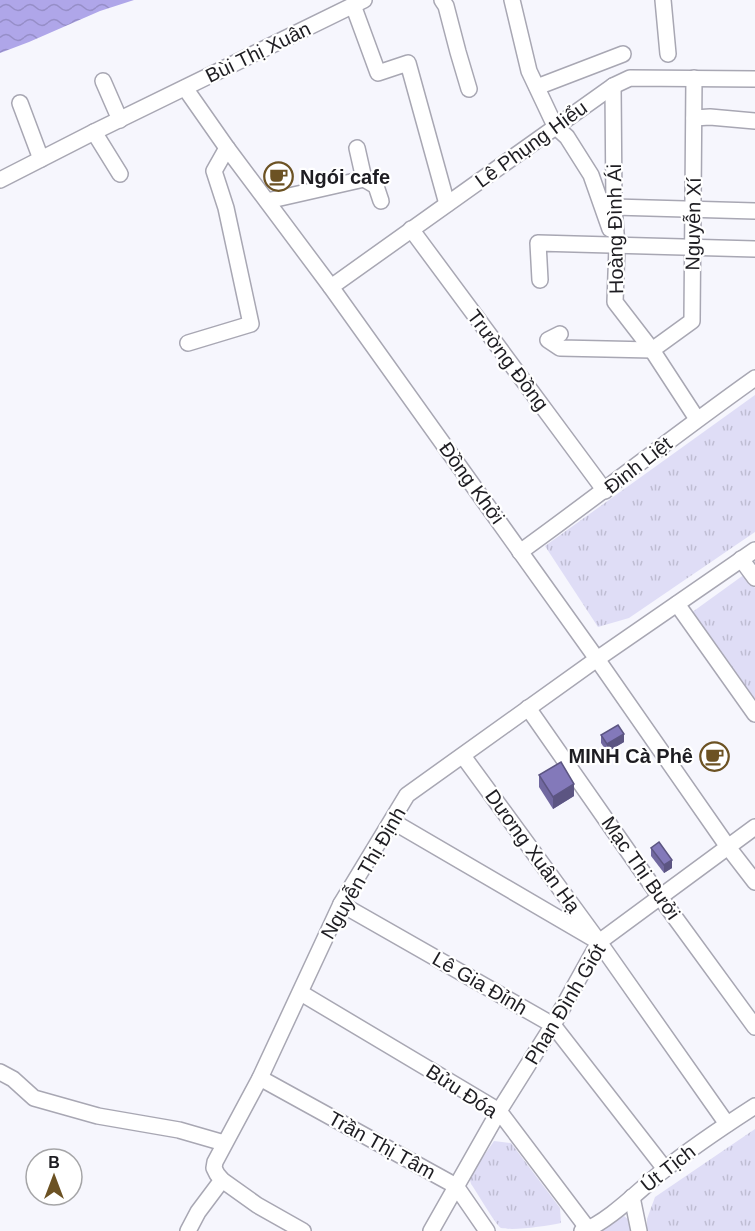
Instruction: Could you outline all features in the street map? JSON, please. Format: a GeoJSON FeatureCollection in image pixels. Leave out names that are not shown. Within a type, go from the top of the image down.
{"type":"FeatureCollection","features":[{"type":"Feature","properties":{"kind":"street"},"geometry":{"type":"LineString","coordinates":[[442,0],[446,6],[469,88]]}},
{"type":"Feature","properties":{"kind":"street"},"geometry":{"type":"LineString","coordinates":[[512,0],[529,71],[555,126],[567,137],[591,175],[616,246]]}},
{"type":"Feature","properties":{"kind":"street"},"geometry":{"type":"LineString","coordinates":[[663,0],[668,54]]}},
{"type":"Feature","properties":{"kind":"street"},"geometry":{"type":"LineString","coordinates":[[358,3],[378,73],[408,63],[447,204]]}},
{"type":"Feature","properties":{"kind":"street","name":"Bùi Thị Xuân"},"geometry":{"type":"LineString","coordinates":[[0,180],[358,3]]}},
{"type":"Feature","properties":{"kind":"street"},"geometry":{"type":"LineString","coordinates":[[537,87],[623,54]]}},
{"type":"Feature","properties":{"kind":"street","name":"Lê Phụng Hiểu"},"geometry":{"type":"LineString","coordinates":[[331,287],[613,86],[630,78],[755,79]]}},
{"type":"Feature","properties":{"kind":"street","name":"Nguyễn Xí"},"geometry":{"type":"LineString","coordinates":[[652,350],[692,321],[694,78]]}},
{"type":"Feature","properties":{"kind":"street"},"geometry":{"type":"LineString","coordinates":[[103,81],[120,120]]}},
{"type":"Feature","properties":{"kind":"street","name":"Hoàng Đình Ái"},"geometry":{"type":"LineString","coordinates":[[613,86],[615,302],[652,350],[697,419]]}},
{"type":"Feature","properties":{"kind":"street","name":"Đồng Khởi"},"geometry":{"type":"LineString","coordinates":[[185,88],[331,287],[755,882]]}},
{"type":"Feature","properties":{"kind":"street"},"geometry":{"type":"LineString","coordinates":[[20,103],[41,159]]}},
{"type":"Feature","properties":{"kind":"street"},"geometry":{"type":"LineString","coordinates":[[694,118],[755,121]]}},
{"type":"Feature","properties":{"kind":"street"},"geometry":{"type":"LineString","coordinates":[[94,132],[120,174]]}},
{"type":"Feature","properties":{"kind":"street"},"geometry":{"type":"LineString","coordinates":[[188,343],[251,324],[226,207],[214,171],[227,148]]}},
{"type":"Feature","properties":{"kind":"street"},"geometry":{"type":"LineString","coordinates":[[357,148],[364,179]]}},
{"type":"Feature","properties":{"kind":"street"},"geometry":{"type":"LineString","coordinates":[[267,201],[364,179],[376,186],[381,201]]}},
{"type":"Feature","properties":{"kind":"street"},"geometry":{"type":"LineString","coordinates":[[614,207],[755,211]]}},
{"type":"Feature","properties":{"kind":"street","name":"Trường Đồng"},"geometry":{"type":"LineString","coordinates":[[411,230],[605,490]]}},
{"type":"Feature","properties":{"kind":"street"},"geometry":{"type":"LineString","coordinates":[[540,280],[538,243],[755,249]]}},
{"type":"Feature","properties":{"kind":"street"},"geometry":{"type":"LineString","coordinates":[[560,334],[548,340],[560,348],[652,350]]}},
{"type":"Feature","properties":{"kind":"street","name":"Đinh Liệt"},"geometry":{"type":"LineString","coordinates":[[520,552],[755,378]]}},
{"type":"Feature","properties":{"kind":"street","name":"Nguyễn Thị Định"},"geometry":{"type":"LineString","coordinates":[[222,1180],[214,1168],[224,1143],[260,1078],[341,904],[407,795],[597,659],[755,550]]}},
{"type":"Feature","properties":{"kind":"street"},"geometry":{"type":"LineString","coordinates":[[741,559],[755,578]]}},
{"type":"Feature","properties":{"kind":"street"},"geometry":{"type":"LineString","coordinates":[[677,604],[755,714]]}},
{"type":"Feature","properties":{"kind":"street","name":"Mạc Thị Bưởi"},"geometry":{"type":"LineString","coordinates":[[528,708],[660,897],[755,1027]]}},
{"type":"Feature","properties":{"kind":"street","name":"Dương Xuân Hạ"},"geometry":{"type":"LineString","coordinates":[[462,756],[599,942],[727,1124]]}},
{"type":"Feature","properties":{"kind":"street"},"geometry":{"type":"LineString","coordinates":[[392,820],[599,942]]}},
{"type":"Feature","properties":{"kind":"street","name":"Phan Đình Giót"},"geometry":{"type":"LineString","coordinates":[[431,1231],[499,1111],[553,1025],[599,942],[755,827]]}},
{"type":"Feature","properties":{"kind":"street","name":"Lê Gia Đỉnh"},"geometry":{"type":"LineString","coordinates":[[341,904],[553,1025],[664,1169]]}},
{"type":"Feature","properties":{"kind":"street","name":"Bửu Đóa"},"geometry":{"type":"LineString","coordinates":[[301,993],[499,1111],[585,1230]]}},
{"type":"Feature","properties":{"kind":"street"},"geometry":{"type":"LineString","coordinates":[[0,1072],[13,1079],[34,1098],[98,1116],[179,1130],[224,1143]]}},
{"type":"Feature","properties":{"kind":"street","name":"Trần Thị Tâm"},"geometry":{"type":"LineString","coordinates":[[260,1078],[456,1186],[487,1231]]}},
{"type":"Feature","properties":{"kind":"street","name":"Út Tịch"},"geometry":{"type":"LineString","coordinates":[[585,1230],[604,1219],[664,1169],[755,1106]]}},
{"type":"Feature","properties":{"kind":"street"},"geometry":{"type":"LineString","coordinates":[[188,1231],[198,1212],[222,1180],[257,1205],[303,1231]]}},
{"type":"Feature","properties":{"kind":"street"},"geometry":{"type":"LineString","coordinates":[[632,1197],[639,1231]]}},
{"type":"Feature","properties":{"kind":"green space"},"geometry":{"type":"Polygon","coordinates":[[[755,395],[755,532],[629,618],[598,627],[545,546],[755,395]]]}},
{"type":"Feature","properties":{"kind":"green space"},"geometry":{"type":"Polygon","coordinates":[[[745,574],[755,588],[755,700],[691,613],[745,574]]]}},
{"type":"Feature","properties":{"kind":"green space"},"geometry":{"type":"Polygon","coordinates":[[[755,1129],[755,1231],[647,1231],[647,1219],[655,1197],[755,1129]]]}},
{"type":"Feature","properties":{"kind":"green space"},"geometry":{"type":"Polygon","coordinates":[[[494,1141],[511,1143],[560,1208],[561,1223],[514,1229],[501,1228],[498,1225],[471,1184],[469,1177],[494,1141]]]}},
{"type":"Feature","properties":{"kind":"green space"},"geometry":{"type":"Polygon","coordinates":[[[624,1216],[634,1224],[634,1231],[600,1231],[624,1216]]]}},
{"type":"Feature","properties":{"kind":"water"},"geometry":{"type":"Polygon","coordinates":[[[0,0],[134,0],[100,11],[0,53],[0,0]]]}},
{"type":"Feature","properties":{"kind":"building"},"geometry":{"type":"Polygon","coordinates":[[[618,725],[624,734],[607,744],[601,735],[618,725]]]}},
{"type":"Feature","properties":{"kind":"building"},"geometry":{"type":"Polygon","coordinates":[[[561,762],[574,784],[553,797],[539,775],[561,762]]]}},
{"type":"Feature","properties":{"kind":"building"},"geometry":{"type":"Polygon","coordinates":[[[659,842],[672,860],[664,865],[651,848],[659,842]]]}},
{"type":"Feature","properties":{"kind":"place","name":"Ngói cafe"},"geometry":{"type":"Point","coordinates":[279,177]}},
{"type":"Feature","properties":{"kind":"place","name":"MINH Cà Phê"},"geometry":{"type":"Point","coordinates":[714,756]}}]}
